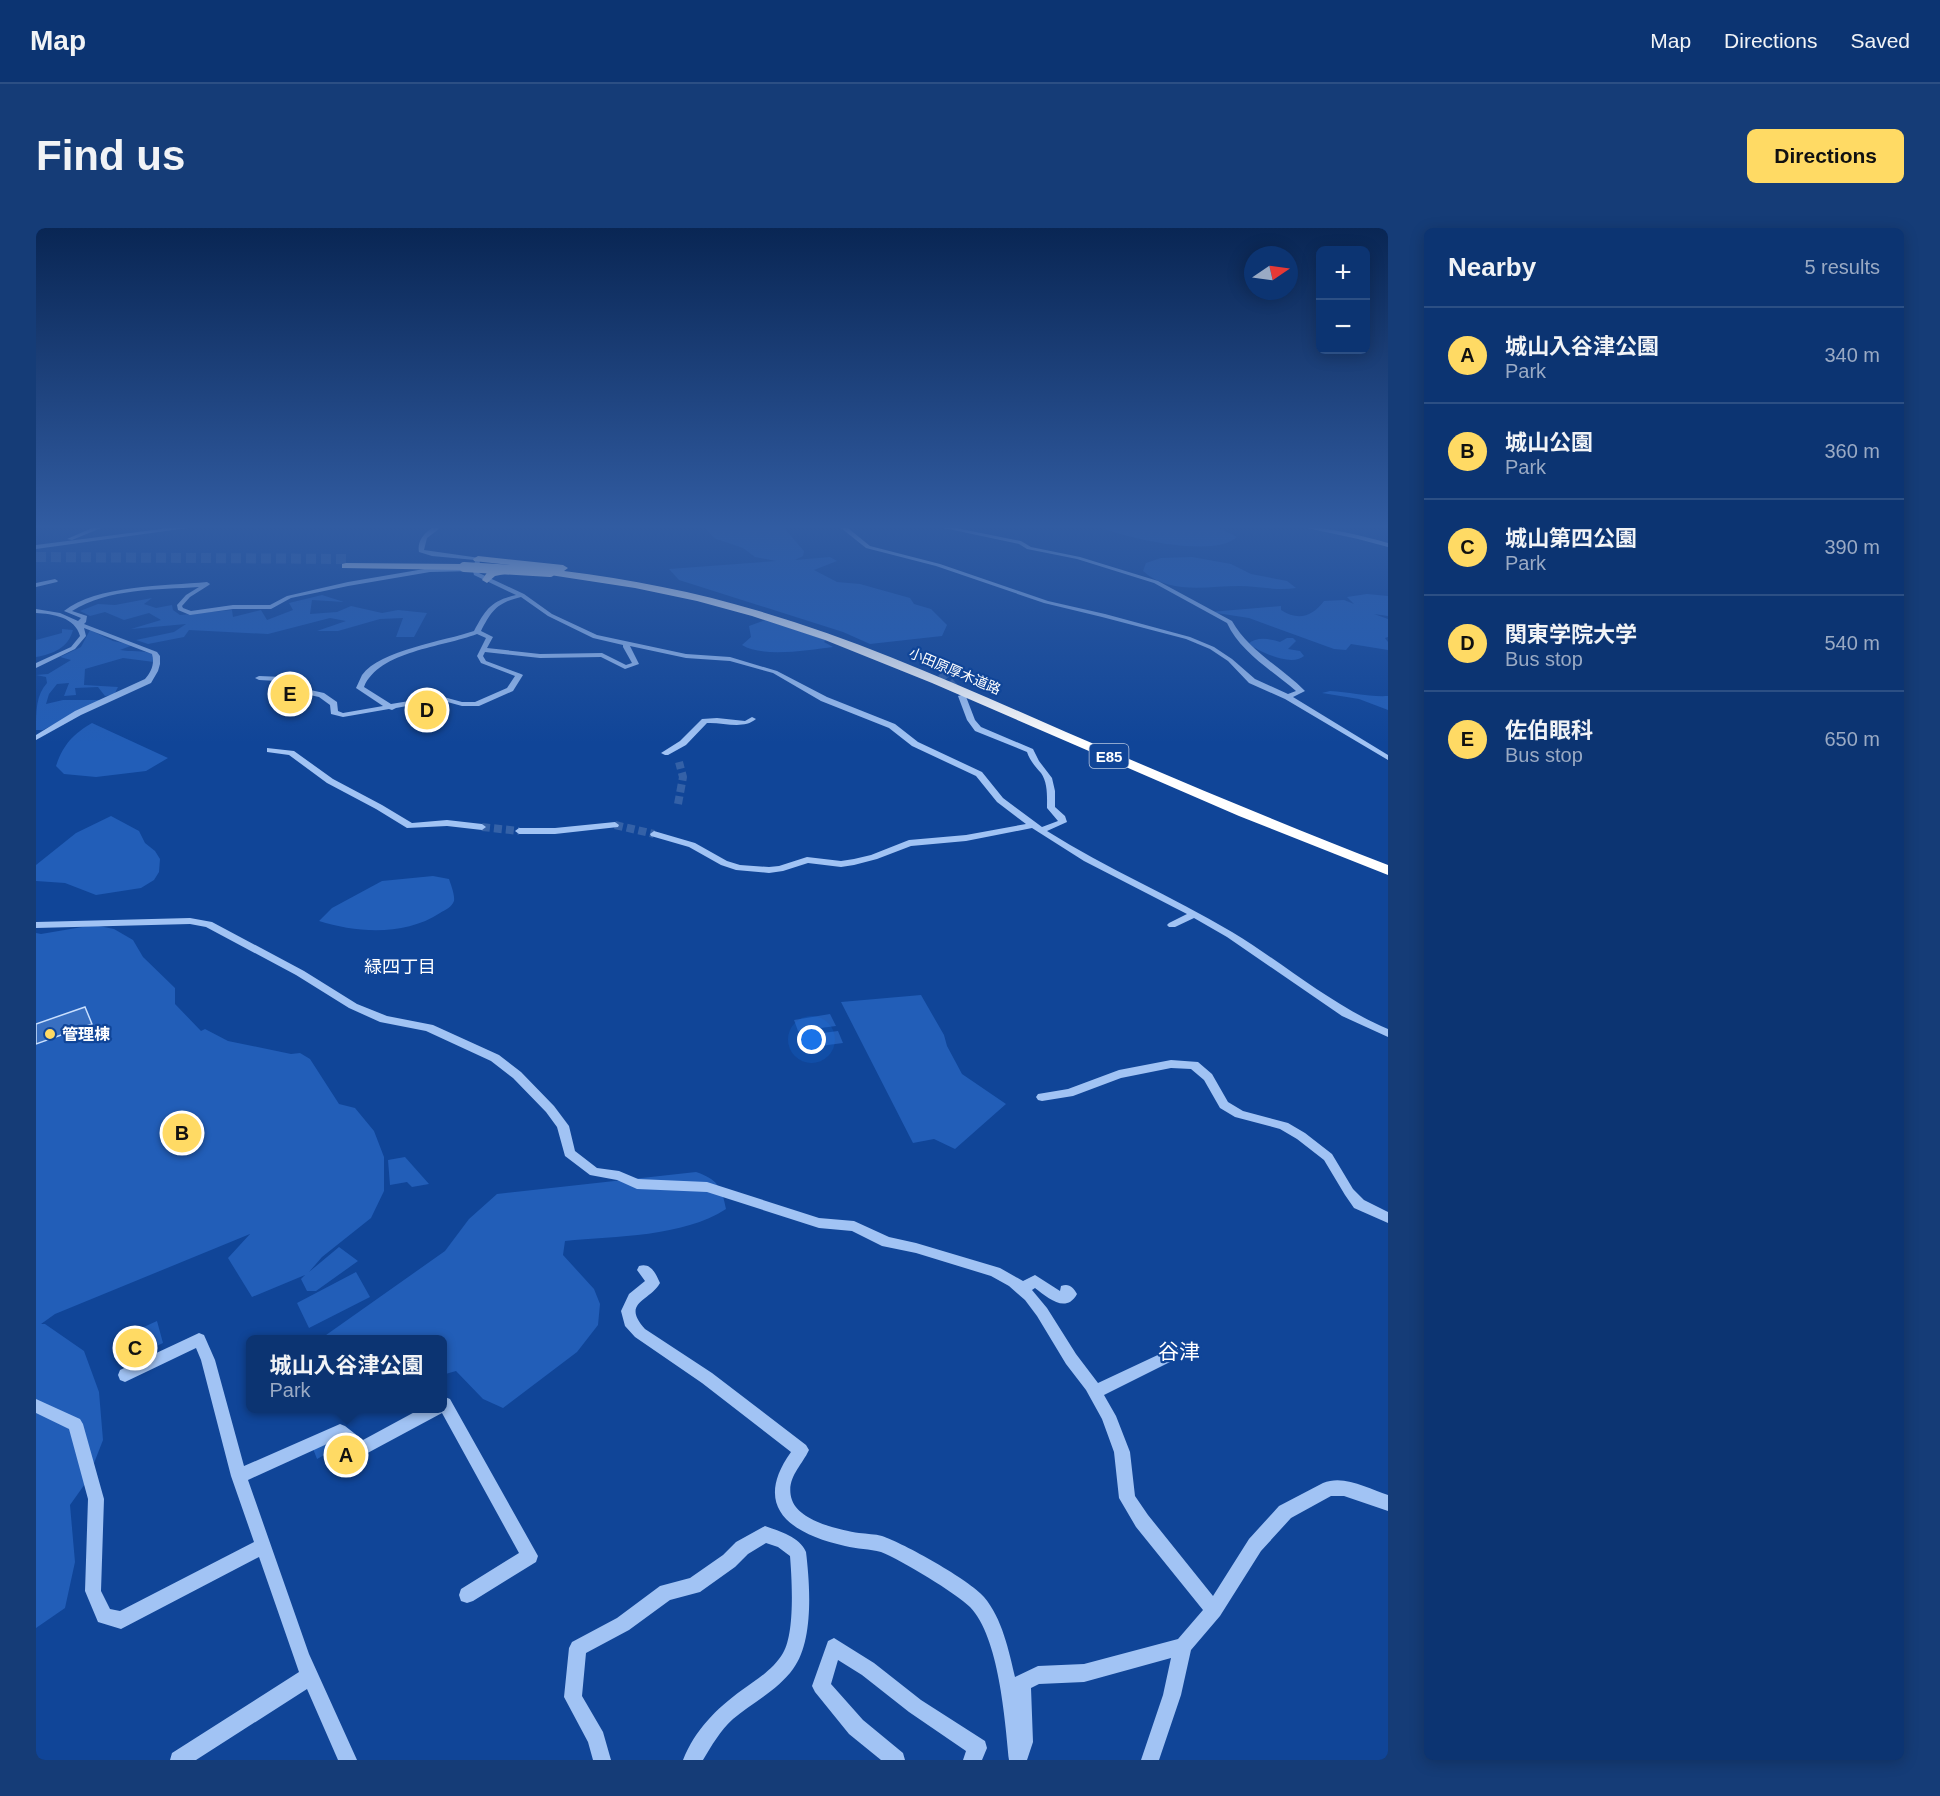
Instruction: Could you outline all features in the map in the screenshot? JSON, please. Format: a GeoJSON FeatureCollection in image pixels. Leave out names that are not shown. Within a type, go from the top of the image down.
{"type":"FeatureCollection","features":[{"type":"Feature","properties":{"kind":"highway"},"geometry":{"type":"LineString","coordinates":[[701,599],[720,603]]}},
{"type":"Feature","properties":{"kind":"highway","name":"小田原厚木道路"},"geometry":{"type":"LineString","coordinates":[[704,599],[789,624],[869,652],[1019,713]]}},
{"type":"Feature","properties":{"kind":"highway","name":"小田原厚木道路"},"geometry":{"type":"LineString","coordinates":[[722,599],[817,629],[916,666],[1205,795],[1388,870]]}},
{"type":"Feature","properties":{"kind":"highway","name":"小田原厚木道路"},"geometry":{"type":"LineString","coordinates":[[1205,795],[1388,864]]}},
{"type":"Feature","properties":{"kind":"street"},"geometry":{"type":"LineString","coordinates":[[79,624],[86,617],[67,612],[68,609],[93,599]]}},
{"type":"Feature","properties":{"kind":"street"},"geometry":{"type":"LineString","coordinates":[[185,599],[179,606],[183,612],[233,607],[271,607],[285,599]]}},
{"type":"Feature","properties":{"kind":"street"},"geometry":{"type":"LineString","coordinates":[[477,632],[492,606],[503,599]]}},
{"type":"Feature","properties":{"kind":"street"},"geometry":{"type":"LineString","coordinates":[[528,599],[550,615],[591,636],[686,656],[729,659],[782,675],[824,699],[892,726],[915,744],[979,774],[999,799],[1069,849],[1228,934],[1273,963],[1332,1007],[1388,1033]]}},
{"type":"Feature","properties":{"kind":"street"},"geometry":{"type":"LineString","coordinates":[[1039,599],[1188,638],[1212,648],[1230,660],[1252,681],[1288,697],[1388,758]]}},
{"type":"Feature","properties":{"kind":"street"},"geometry":{"type":"LineString","coordinates":[[1188,599],[1230,622],[1235,633],[1248,646],[1301,691],[1288,697]]}},
{"type":"Feature","properties":{"kind":"street"},"geometry":{"type":"LineString","coordinates":[[36,738],[78,713],[148,681],[153,676],[157,659],[155,653],[79,624],[38,612]]}},
{"type":"Feature","properties":{"kind":"street"},"geometry":{"type":"LineString","coordinates":[[36,666],[78,644],[83,636],[82,627],[79,624]]}},
{"type":"Feature","properties":{"kind":"street"},"geometry":{"type":"LineString","coordinates":[[259,678],[280,679],[290,688],[321,695],[334,704],[334,712],[343,715],[392,708],[440,698],[473,705],[510,689],[518,674],[483,662],[480,656],[490,637],[477,632],[374,666],[361,681],[360,688],[365,694],[392,708]]}},
{"type":"Feature","properties":{"kind":"street"},"geometry":{"type":"LineString","coordinates":[[483,650],[540,656],[602,655],[625,667],[635,666],[636,663],[626,647],[627,644]]}},
{"type":"Feature","properties":{"kind":"street"},"geometry":{"type":"LineString","coordinates":[[654,834],[692,845],[724,863],[739,868],[769,870],[780,869],[807,860],[841,864],[854,862],[874,857],[909,843],[966,838],[1038,828],[1063,822],[1062,818],[1050,808],[1051,793],[1046,773],[1035,765],[1030,751],[978,729],[971,720],[962,696]]}},
{"type":"Feature","properties":{"kind":"street"},"geometry":{"type":"LineString","coordinates":[[665,753],[683,743],[705,721],[746,723],[752,719]]}},
{"type":"Feature","properties":{"kind":"street"},"geometry":{"type":"LineString","coordinates":[[270,750],[291,753],[330,781],[410,826],[447,823],[482,827]]}},
{"type":"Feature","properties":{"kind":"street"},"geometry":{"type":"LineString","coordinates":[[519,831],[553,832],[615,825]]}},
{"type":"Feature","properties":{"kind":"street"},"geometry":{"type":"LineString","coordinates":[[1172,925],[1193,915]]}},
{"type":"Feature","properties":{"kind":"street"},"geometry":{"type":"LineString","coordinates":[[36,925],[190,921],[209,924],[300,973],[353,1006],[384,1019],[429,1028],[495,1058],[517,1075],[550,1109],[563,1126],[569,1153],[594,1172],[619,1176],[637,1184],[707,1187],[819,1223],[854,1226],[887,1242],[916,1248],[995,1272],[1022,1289],[1042,1312],[1095,1392],[1108,1416],[1122,1452],[1128,1498],[1142,1521],[1214,1610]]}},
{"type":"Feature","properties":{"kind":"street"},"geometry":{"type":"LineString","coordinates":[[1042,1097],[1069,1093],[1119,1074],[1171,1064],[1194,1065],[1208,1077],[1224,1105],[1239,1114],[1284,1126],[1301,1136],[1328,1156],[1349,1192],[1359,1204],[1388,1218]]}},
{"type":"Feature","properties":{"kind":"street"},"geometry":{"type":"LineString","coordinates":[[644,1270],[653,1283],[634,1298],[628,1311],[630,1322],[640,1333],[707,1378],[801,1450],[788,1468],[782,1485],[783,1500],[788,1511],[800,1522],[826,1534],[881,1544],[903,1554],[977,1601],[997,1635],[1018,1758]]}},
{"type":"Feature","properties":{"kind":"street"},"geometry":{"type":"LineString","coordinates":[[1022,1289],[1035,1281],[1056,1296],[1065,1299],[1070,1294],[1066,1290]]}},
{"type":"Feature","properties":{"kind":"street"},"geometry":{"type":"LineString","coordinates":[[125,1375],[200,1339],[208,1360],[239,1476],[263,1546],[310,1676],[348,1760]]}},
{"type":"Feature","properties":{"kind":"street"},"geometry":{"type":"LineString","coordinates":[[1095,1392],[1167,1357],[1172,1352],[1166,1347]]}},
{"type":"Feature","properties":{"kind":"street"},"geometry":{"type":"LineString","coordinates":[[36,1406],[75,1424],[96,1499],[96,1558],[93,1591],[104,1616],[121,1620],[263,1546]]}},
{"type":"Feature","properties":{"kind":"street"},"geometry":{"type":"LineString","coordinates":[[447,1408],[530,1556],[467,1595]]}},
{"type":"Feature","properties":{"kind":"street"},"geometry":{"type":"LineString","coordinates":[[239,1476],[340,1431],[362,1449],[428,1413]]}},
{"type":"Feature","properties":{"kind":"street"},"geometry":{"type":"LineString","coordinates":[[1150,1760],[1172,1695],[1183,1646],[1214,1610],[1255,1545],[1285,1512],[1329,1488],[1344,1488],[1388,1503]]}},
{"type":"Feature","properties":{"kind":"street"},"geometry":{"type":"LineString","coordinates":[[602,1760],[596,1739],[573,1697],[578,1648],[623,1624],[666,1592],[694,1586],[729,1561],[742,1548],[765,1534],[783,1541],[798,1552],[801,1580],[795,1639],[790,1658],[780,1670],[719,1719],[692,1760]]}},
{"type":"Feature","properties":{"kind":"street"},"geometry":{"type":"LineString","coordinates":[[1018,1758],[1024,1742],[1022,1683],[1038,1675],[1084,1673],[1183,1646]]}},
{"type":"Feature","properties":{"kind":"street"},"geometry":{"type":"LineString","coordinates":[[896,1760],[856,1727],[821,1686],[834,1647],[978,1748],[972,1760]]}},
{"type":"Feature","properties":{"kind":"street"},"geometry":{"type":"LineString","coordinates":[[178,1760],[310,1676]]}},
{"type":"Feature","properties":{"kind":"shaded area"},"geometry":{"type":"Polygon","coordinates":[[[150,599],[144,604],[156,608],[172,605],[173,610],[180,615],[232,610],[233,617],[261,610],[267,620],[293,610],[289,603],[303,599],[336,599],[344,602],[312,600],[310,614],[337,612],[351,606],[382,613],[398,610],[427,613],[414,637],[396,637],[403,618],[380,619],[338,631],[317,631],[346,621],[330,618],[268,634],[189,630],[184,637],[148,644],[136,640],[174,632],[186,624],[131,629],[161,620],[149,613],[124,620],[105,612],[90,616],[80,611],[98,604],[115,605],[150,599]]]}},
{"type":"Feature","properties":{"kind":"shaded area"},"geometry":{"type":"Polygon","coordinates":[[[740,599],[911,599],[914,604],[931,609],[947,625],[942,636],[870,644],[843,632],[740,599]]]}},
{"type":"Feature","properties":{"kind":"shaded area"},"geometry":{"type":"Polygon","coordinates":[[[1349,599],[1388,599],[1388,616],[1374,614],[1388,619],[1388,637],[1385,638],[1388,642],[1388,650],[1351,644],[1346,650],[1334,649],[1249,618],[1210,612],[1281,606],[1281,610],[1287,613],[1304,616],[1315,611],[1324,601],[1344,600],[1354,604],[1349,599]]]}},
{"type":"Feature","properties":{"kind":"shaded area"},"geometry":{"type":"Polygon","coordinates":[[[765,620],[826,640],[824,642],[833,647],[773,652],[751,649],[742,645],[751,637],[749,626],[765,620]]]}},
{"type":"Feature","properties":{"kind":"shaded area"},"geometry":{"type":"Polygon","coordinates":[[[62,629],[73,630],[64,646],[54,652],[36,657],[36,640],[62,633],[62,629]]]}},
{"type":"Feature","properties":{"kind":"shaded area"},"geometry":{"type":"Polygon","coordinates":[[[90,630],[113,641],[133,645],[120,650],[153,654],[154,662],[123,658],[85,669],[84,685],[118,687],[114,695],[105,696],[98,687],[75,688],[76,695],[64,696],[69,683],[57,684],[49,694],[46,704],[63,700],[102,700],[43,730],[36,730],[39,698],[47,683],[46,677],[36,675],[48,674],[71,660],[60,657],[81,647],[90,630]]]}},
{"type":"Feature","properties":{"kind":"shaded area"},"geometry":{"type":"Polygon","coordinates":[[[1293,638],[1296,641],[1288,649],[1300,651],[1304,656],[1292,660],[1284,659],[1248,644],[1259,639],[1280,642],[1293,638]]]}},
{"type":"Feature","properties":{"kind":"shaded area"},"geometry":{"type":"Polygon","coordinates":[[[1330,691],[1388,696],[1388,710],[1359,699],[1322,693],[1330,691]]]}},
{"type":"Feature","properties":{"kind":"shaded area"},"geometry":{"type":"Polygon","coordinates":[[[92,723],[168,758],[146,771],[96,777],[64,774],[56,766],[65,746],[79,731],[92,723]]]}},
{"type":"Feature","properties":{"kind":"shaded area"},"geometry":{"type":"Polygon","coordinates":[[[111,816],[139,831],[145,843],[155,851],[160,859],[159,872],[154,880],[141,888],[96,895],[65,883],[36,881],[36,865],[76,833],[111,816]]]}},
{"type":"Feature","properties":{"kind":"shaded area"},"geometry":{"type":"Polygon","coordinates":[[[433,876],[449,879],[454,901],[448,908],[412,926],[365,930],[319,921],[332,908],[382,881],[433,876]]]}},
{"type":"Feature","properties":{"kind":"shaded area"},"geometry":{"type":"Polygon","coordinates":[[[94,925],[114,929],[133,940],[143,957],[175,988],[175,1004],[201,1031],[205,1029],[228,1041],[291,1054],[300,1053],[310,1059],[339,1104],[355,1108],[374,1131],[384,1157],[384,1191],[371,1218],[322,1257],[309,1272],[339,1247],[358,1261],[316,1291],[307,1291],[301,1279],[305,1275],[252,1297],[228,1258],[250,1234],[55,1314],[41,1324],[45,1324],[84,1351],[99,1392],[103,1440],[87,1481],[70,1505],[75,1562],[65,1608],[36,1628],[36,933],[94,925]]]}},
{"type":"Feature","properties":{"kind":"shaded area"},"geometry":{"type":"Polygon","coordinates":[[[921,995],[944,1035],[947,1046],[962,1074],[1006,1104],[955,1149],[934,1139],[913,1143],[841,1002],[921,995]]]}},
{"type":"Feature","properties":{"kind":"shaded area"},"geometry":{"type":"Polygon","coordinates":[[[830,1014],[836,1026],[798,1031],[794,1020],[830,1014]]]}},
{"type":"Feature","properties":{"kind":"shaded area"},"geometry":{"type":"Polygon","coordinates":[[[838,1031],[843,1043],[805,1048],[800,1036],[838,1031]]]}},
{"type":"Feature","properties":{"kind":"shaded area"},"geometry":{"type":"Polygon","coordinates":[[[405,1157],[429,1184],[412,1187],[407,1182],[390,1185],[388,1160],[405,1157]]]}},
{"type":"Feature","properties":{"kind":"shaded area"},"geometry":{"type":"Polygon","coordinates":[[[696,1172],[714,1181],[723,1195],[726,1209],[709,1218],[670,1230],[565,1241],[563,1255],[594,1289],[600,1304],[598,1325],[577,1352],[503,1408],[483,1399],[456,1371],[447,1374],[447,1335],[326,1335],[445,1251],[469,1219],[497,1194],[696,1172]]]}},
{"type":"Feature","properties":{"kind":"shaded area"},"geometry":{"type":"Polygon","coordinates":[[[356,1272],[370,1297],[309,1328],[297,1303],[356,1272]]]}},
{"type":"Feature","properties":{"kind":"shaded area"},"geometry":{"type":"Polygon","coordinates":[[[157,1321],[163,1343],[140,1354],[143,1362],[125,1370],[115,1340],[157,1321]]]}},
{"type":"Feature","properties":{"kind":"shaded area"},"geometry":{"type":"Polygon","coordinates":[[[338,1434],[364,1456],[342,1472],[328,1453],[317,1459],[312,1446],[338,1434]]]}},
{"type":"Feature","properties":{"kind":"building","name":"管理棟"},"geometry":{"type":"Polygon","coordinates":[[[85,1007],[92,1024],[36,1044],[36,1024],[85,1007]]]}},
{"type":"Feature","properties":{"kind":"tunnel"},"geometry":{"type":"LineString","coordinates":[[941,673],[957,690]]}},
{"type":"Feature","properties":{"kind":"tunnel"},"geometry":{"type":"LineString","coordinates":[[678,804],[683,777],[679,762]]}},
{"type":"Feature","properties":{"kind":"tunnel"},"geometry":{"type":"LineString","coordinates":[[615,825],[654,834]]}},
{"type":"Feature","properties":{"kind":"tunnel"},"geometry":{"type":"LineString","coordinates":[[482,827],[519,831]]}},
{"type":"Feature","properties":{"kind":"place","name":"佐伯眼科"},"geometry":{"type":"Point","coordinates":[290,694]}},
{"type":"Feature","properties":{"kind":"place","name":"関東学院大学"},"geometry":{"type":"Point","coordinates":[427,710]}},
{"type":"Feature","properties":{"kind":"place","name":"管理棟"},"geometry":{"type":"Point","coordinates":[50,1034]}},
{"type":"Feature","properties":{"kind":"place","name":"城山公園"},"geometry":{"type":"Point","coordinates":[182,1133]}},
{"type":"Feature","properties":{"kind":"place","name":"城山第四公園"},"geometry":{"type":"Point","coordinates":[135,1348]}},
{"type":"Feature","properties":{"kind":"place","name":"城山入谷津公園"},"geometry":{"type":"Point","coordinates":[346,1455]}},
{"type":"Feature","properties":{"kind":"district","name":"緑四丁目"},"geometry":{"type":"Point","coordinates":[400,967]}},
{"type":"Feature","properties":{"kind":"district","name":"谷津"},"geometry":{"type":"Point","coordinates":[1179,1351]}}]}
